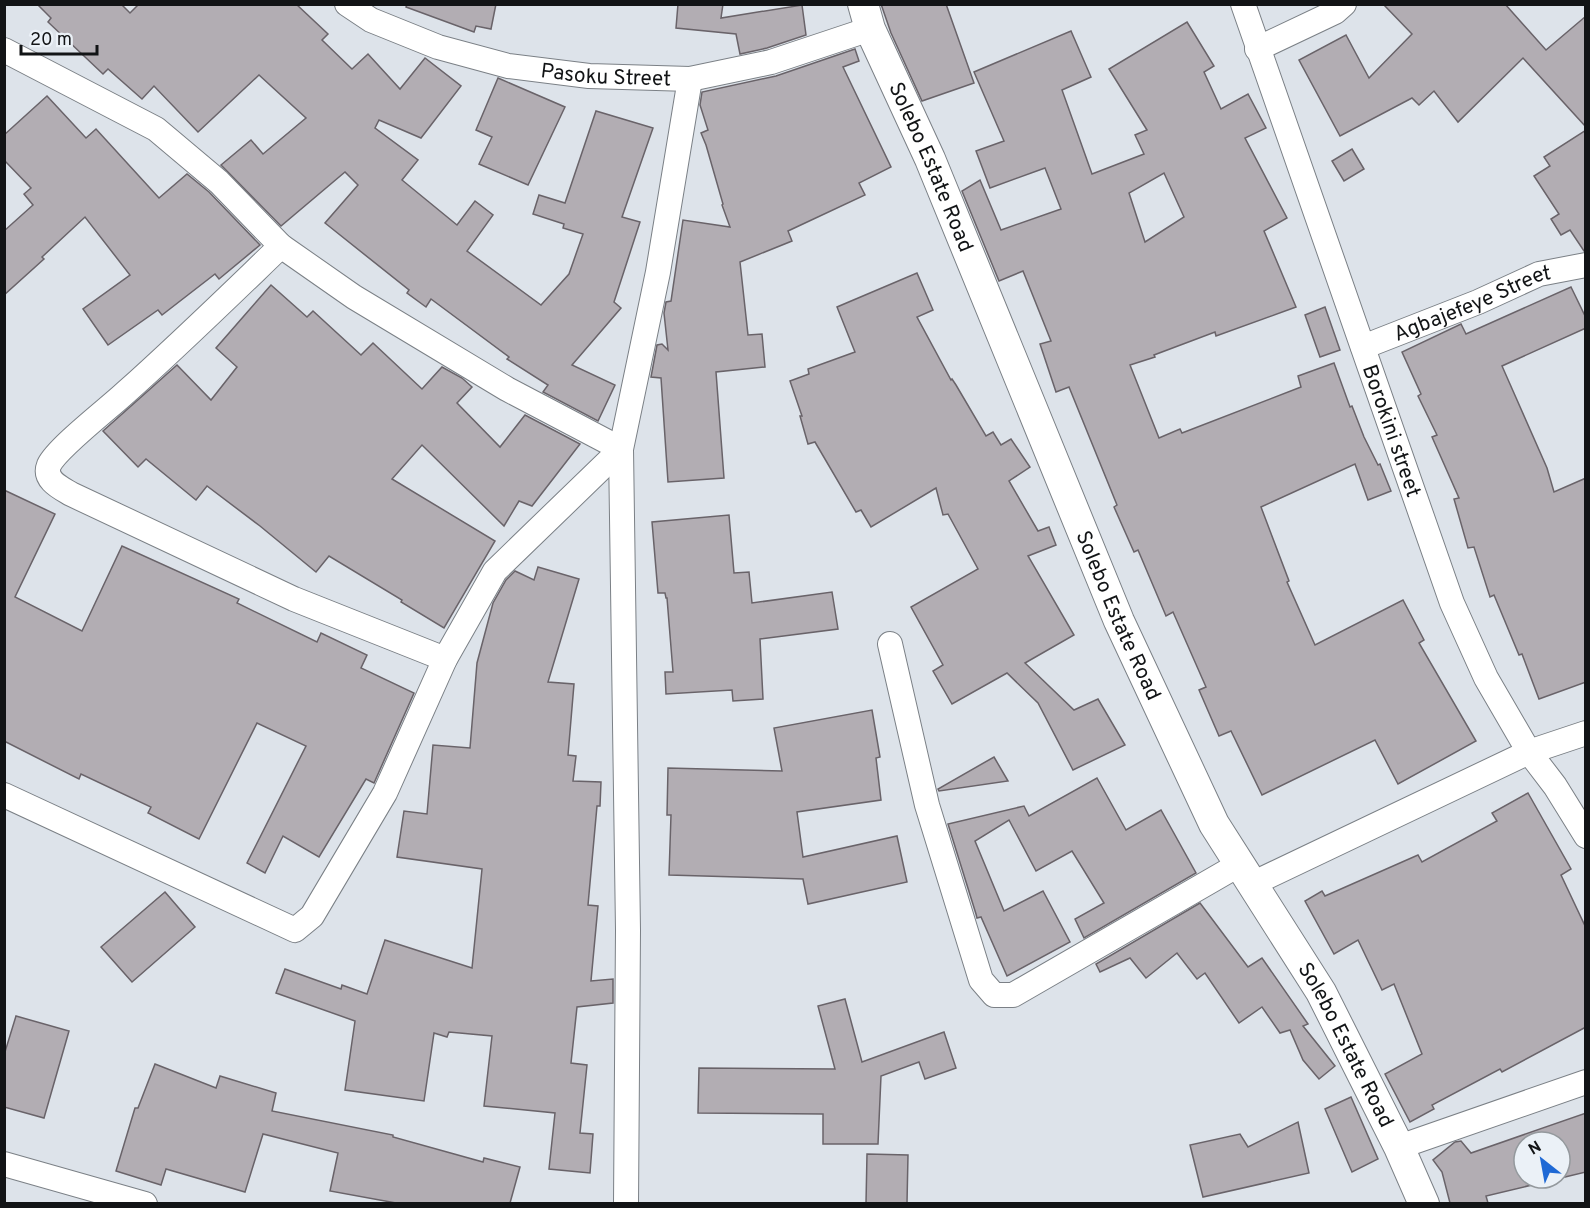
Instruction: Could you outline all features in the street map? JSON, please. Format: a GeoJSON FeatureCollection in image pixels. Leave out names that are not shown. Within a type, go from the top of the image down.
{"type":"FeatureCollection","features":[{"type":"Feature","properties":{"kind":"street","name":"Pasoku Street"},"geometry":{"type":"LineString","coordinates":[[347,4],[371,20],[438,47],[508,66],[589,76],[690,80],[771,62],[867,16]]}},
{"type":"Feature","properties":{"kind":"street","name":"Borokini street"},"geometry":{"type":"LineString","coordinates":[[1243,4],[1257,50],[1452,603],[1486,678],[1529,752],[1556,786],[1586,836]]}},
{"type":"Feature","properties":{"kind":"street"},"geometry":{"type":"LineString","coordinates":[[1257,50],[1335,12],[1344,4]]}},
{"type":"Feature","properties":{"kind":"street","name":"Solebo Estate Road"},"geometry":{"type":"LineString","coordinates":[[867,16],[930,159],[1119,621],[1214,824],[1321,992],[1424,1203]]}},
{"type":"Feature","properties":{"kind":"street"},"geometry":{"type":"LineString","coordinates":[[4,50],[156,129],[219,182],[282,246],[354,297],[507,389],[621,449]]}},
{"type":"Feature","properties":{"kind":"street"},"geometry":{"type":"LineString","coordinates":[[626,1203],[628,930],[621,449],[658,272],[690,80]]}},
{"type":"Feature","properties":{"kind":"street"},"geometry":{"type":"LineString","coordinates":[[282,246],[127,392],[59,452],[48,466],[48,477],[54,484],[71,494],[284,594],[445,659]]}},
{"type":"Feature","properties":{"kind":"street","name":"Agbajefeye Street"},"geometry":{"type":"LineString","coordinates":[[1363,347],[1478,302],[1539,274],[1586,265]]}},
{"type":"Feature","properties":{"kind":"street"},"geometry":{"type":"LineString","coordinates":[[4,795],[295,930],[312,916],[385,793],[445,659],[495,571],[621,449]]}},
{"type":"Feature","properties":{"kind":"street"},"geometry":{"type":"LineString","coordinates":[[890,644],[927,805],[981,980],[994,995],[1013,995],[1246,874],[1529,752],[1586,733]]}},
{"type":"Feature","properties":{"kind":"street"},"geometry":{"type":"LineString","coordinates":[[1399,1148],[1586,1082]]}},
{"type":"Feature","properties":{"kind":"street"},"geometry":{"type":"LineString","coordinates":[[4,1164],[145,1203]]}},
{"type":"Feature","properties":{"kind":"building"},"geometry":{"type":"Polygon","coordinates":[[[37,4],[121,4],[130,13],[139,4],[296,4],[328,34],[322,40],[352,69],[368,54],[400,89],[425,58],[461,86],[421,138],[379,120],[375,128],[418,160],[402,180],[457,225],[475,201],[493,215],[467,251],[541,305],[569,274],[583,234],[563,228],[564,224],[533,214],[539,195],[565,203],[596,111],[653,128],[622,217],[640,222],[614,302],[621,308],[572,365],[615,385],[598,421],[543,392],[548,385],[507,359],[509,357],[431,299],[426,307],[407,293],[409,290],[325,223],[358,185],[345,172],[281,226],[221,165],[251,140],[263,154],[306,118],[259,75],[198,132],[154,86],[142,99],[108,69],[103,74],[48,22],[51,18],[37,4]]]}},
{"type":"Feature","properties":{"kind":"building"},"geometry":{"type":"Polygon","coordinates":[[[407,4],[496,4],[491,29],[476,26],[474,32],[406,7],[407,4]]]}},
{"type":"Feature","properties":{"kind":"building"},"geometry":{"type":"Polygon","coordinates":[[[678,4],[723,4],[721,18],[802,5],[806,35],[740,54],[736,34],[676,28],[678,4]]]}},
{"type":"Feature","properties":{"kind":"building"},"geometry":{"type":"Polygon","coordinates":[[[881,4],[946,4],[974,83],[922,101],[891,33],[881,4]]]}},
{"type":"Feature","properties":{"kind":"building"},"geometry":{"type":"Polygon","coordinates":[[[1383,4],[1505,4],[1546,50],[1586,16],[1586,127],[1523,58],[1458,122],[1434,91],[1419,105],[1412,98],[1340,136],[1299,60],[1346,35],[1369,78],[1412,34],[1383,4]]]}},
{"type":"Feature","properties":{"kind":"building"},"geometry":{"type":"Polygon","coordinates":[[[1187,22],[1214,66],[1204,72],[1221,109],[1248,94],[1266,128],[1245,138],[1287,218],[1264,231],[1296,307],[1216,336],[1215,332],[1130,365],[1159,438],[1180,429],[1182,433],[1301,387],[1298,376],[1334,363],[1350,407],[1352,406],[1364,437],[1378,465],[1380,464],[1391,491],[1368,500],[1355,464],[1261,507],[1289,581],[1287,582],[1315,645],[1403,600],[1424,640],[1419,643],[1476,741],[1398,784],[1375,740],[1262,795],[1231,731],[1219,736],[1199,690],[1206,687],[1173,612],[1166,616],[1138,550],[1134,552],[1114,507],[1117,505],[1069,387],[1056,392],[1040,344],[1051,341],[1023,271],[999,281],[962,191],[980,180],[1001,230],[1061,209],[1045,168],[990,188],[976,151],[1004,141],[974,72],[1071,31],[1091,77],[1062,90],[1092,174],[1144,154],[1135,135],[1147,130],[1109,69],[1187,22]],[[1164,173],[1129,193],[1145,242],[1184,217],[1164,173]]]}},
{"type":"Feature","properties":{"kind":"building"},"geometry":{"type":"Polygon","coordinates":[[[855,49],[859,61],[843,67],[891,167],[859,183],[865,195],[788,231],[792,241],[740,262],[748,335],[762,334],[765,367],[716,372],[724,478],[668,482],[661,378],[651,377],[657,345],[662,344],[668,350],[664,313],[666,302],[671,301],[683,220],[730,227],[701,133],[708,130],[700,105],[702,92],[776,76],[855,49]]]}},
{"type":"Feature","properties":{"kind":"building"},"geometry":{"type":"Polygon","coordinates":[[[498,78],[565,107],[528,185],[479,164],[492,137],[476,130],[498,78]]]}},
{"type":"Feature","properties":{"kind":"building"},"geometry":{"type":"Polygon","coordinates":[[[47,96],[86,138],[96,129],[159,198],[187,174],[209,192],[260,245],[219,279],[215,274],[162,315],[158,310],[108,345],[83,309],[130,275],[85,217],[42,257],[44,259],[4,295],[4,231],[33,205],[24,194],[31,188],[4,160],[4,135],[47,96]]]}},
{"type":"Feature","properties":{"kind":"building"},"geometry":{"type":"Polygon","coordinates":[[[1586,130],[1586,251],[1584,251],[1570,230],[1561,235],[1551,219],[1559,214],[1534,176],[1550,166],[1544,157],[1586,130]]]}},
{"type":"Feature","properties":{"kind":"building"},"geometry":{"type":"Polygon","coordinates":[[[1352,149],[1364,169],[1344,181],[1332,161],[1352,149]]]}},
{"type":"Feature","properties":{"kind":"building"},"geometry":{"type":"Polygon","coordinates":[[[917,273],[933,310],[917,317],[951,380],[986,436],[993,432],[1001,445],[1011,439],[1030,467],[1009,481],[1038,531],[1049,527],[1056,545],[1028,556],[1074,635],[1025,663],[1074,710],[1098,699],[1125,745],[1073,770],[1038,703],[1007,673],[952,704],[933,671],[943,665],[911,607],[978,569],[948,514],[943,515],[936,488],[871,527],[861,510],[856,512],[815,442],[808,444],[800,416],[802,416],[790,381],[809,374],[808,369],[855,352],[837,307],[917,273]]]}},
{"type":"Feature","properties":{"kind":"building"},"geometry":{"type":"Polygon","coordinates":[[[271,285],[307,317],[313,311],[361,355],[373,343],[422,389],[442,367],[462,378],[472,387],[457,403],[500,447],[525,415],[580,444],[532,506],[519,501],[504,526],[422,445],[392,479],[495,541],[444,628],[329,556],[316,572],[207,486],[196,500],[146,459],[138,467],[103,431],[177,365],[211,400],[237,367],[216,348],[271,285]]]}},
{"type":"Feature","properties":{"kind":"building"},"geometry":{"type":"Polygon","coordinates":[[[1571,287],[1586,318],[1586,328],[1502,366],[1547,468],[1554,492],[1586,478],[1586,682],[1539,699],[1522,654],[1519,655],[1494,595],[1490,597],[1474,547],[1468,548],[1454,499],[1459,498],[1432,437],[1437,435],[1418,396],[1421,394],[1402,352],[1461,324],[1466,334],[1571,287]]]}},
{"type":"Feature","properties":{"kind":"building"},"geometry":{"type":"Polygon","coordinates":[[[1325,307],[1340,350],[1320,357],[1305,315],[1325,307]]]}},
{"type":"Feature","properties":{"kind":"building"},"geometry":{"type":"Polygon","coordinates":[[[4,490],[55,514],[15,597],[82,631],[122,546],[239,599],[237,603],[317,642],[321,633],[367,655],[361,668],[414,693],[374,783],[366,779],[319,857],[283,836],[265,873],[247,863],[306,746],[257,723],[199,839],[148,813],[151,807],[81,774],[79,779],[4,741],[4,490]]]}},
{"type":"Feature","properties":{"kind":"building"},"geometry":{"type":"Polygon","coordinates":[[[729,515],[734,573],[749,572],[752,603],[832,592],[838,629],[760,639],[763,699],[733,701],[732,690],[666,694],[665,672],[673,672],[667,598],[665,593],[658,593],[652,522],[729,515]]]}},
{"type":"Feature","properties":{"kind":"building"},"geometry":{"type":"Polygon","coordinates":[[[538,567],[579,579],[548,682],[574,684],[568,755],[576,756],[573,781],[601,782],[588,905],[598,906],[591,981],[613,979],[613,1003],[577,1007],[571,1063],[587,1065],[580,1133],[593,1134],[590,1173],[549,1169],[555,1113],[484,1106],[492,1036],[449,1032],[447,1037],[434,1033],[424,1101],[345,1090],[355,1021],[276,993],[285,969],[341,989],[342,985],[367,994],[385,940],[472,968],[482,869],[397,857],[404,811],[427,814],[433,745],[470,748],[477,663],[493,603],[506,580],[515,571],[534,580],[538,567]]]}},
{"type":"Feature","properties":{"kind":"building"},"geometry":{"type":"Polygon","coordinates":[[[872,710],[880,757],[876,758],[881,800],[797,812],[803,857],[897,836],[907,882],[808,904],[803,879],[669,875],[671,815],[667,815],[668,768],[782,771],[774,728],[872,710]]]}},
{"type":"Feature","properties":{"kind":"building"},"geometry":{"type":"Polygon","coordinates":[[[994,757],[1008,781],[939,791],[938,789],[994,757]]]}},
{"type":"Feature","properties":{"kind":"building"},"geometry":{"type":"Polygon","coordinates":[[[1097,778],[1126,830],[1161,810],[1196,873],[1084,938],[1075,919],[1104,903],[1072,851],[1036,871],[1009,820],[975,841],[1004,911],[1043,891],[1070,942],[1007,976],[981,917],[977,918],[948,824],[1024,806],[1029,816],[1097,778]]]}},
{"type":"Feature","properties":{"kind":"building"},"geometry":{"type":"Polygon","coordinates":[[[1528,793],[1571,869],[1561,875],[1586,928],[1586,1027],[1502,1072],[1500,1069],[1432,1105],[1434,1109],[1410,1122],[1385,1074],[1422,1054],[1394,984],[1382,990],[1358,940],[1334,954],[1305,901],[1322,891],[1325,896],[1418,855],[1422,862],[1497,821],[1492,813],[1528,793]]]}},
{"type":"Feature","properties":{"kind":"building"},"geometry":{"type":"Polygon","coordinates":[[[165,892],[195,927],[132,982],[101,947],[165,892]]]}},
{"type":"Feature","properties":{"kind":"building"},"geometry":{"type":"Polygon","coordinates":[[[1200,903],[1248,967],[1262,958],[1308,1024],[1303,1026],[1335,1066],[1319,1079],[1303,1060],[1290,1030],[1280,1033],[1262,1007],[1239,1023],[1205,973],[1197,979],[1177,953],[1146,978],[1130,958],[1100,972],[1096,964],[1200,903]]]}},
{"type":"Feature","properties":{"kind":"building"},"geometry":{"type":"Polygon","coordinates":[[[845,999],[862,1062],[944,1032],[956,1068],[925,1079],[919,1062],[881,1076],[878,1144],[823,1144],[823,1114],[698,1113],[699,1068],[835,1069],[818,1006],[845,999]]]}},
{"type":"Feature","properties":{"kind":"building"},"geometry":{"type":"Polygon","coordinates":[[[16,1016],[69,1031],[44,1118],[4,1107],[4,1055],[16,1016]]]}},
{"type":"Feature","properties":{"kind":"building"},"geometry":{"type":"Polygon","coordinates":[[[155,1064],[216,1088],[220,1076],[276,1093],[272,1111],[393,1135],[393,1137],[483,1162],[484,1158],[520,1167],[510,1203],[396,1203],[330,1191],[338,1153],[263,1134],[245,1192],[166,1169],[161,1185],[116,1171],[135,1108],[138,1108],[155,1064]]]}},
{"type":"Feature","properties":{"kind":"building"},"geometry":{"type":"Polygon","coordinates":[[[1351,1097],[1378,1159],[1352,1172],[1325,1109],[1351,1097]]]}},
{"type":"Feature","properties":{"kind":"building"},"geometry":{"type":"Polygon","coordinates":[[[1586,1113],[1586,1172],[1572,1175],[1572,1130],[1537,1130],[1586,1113]]]}},
{"type":"Feature","properties":{"kind":"building"},"geometry":{"type":"Polygon","coordinates":[[[1298,1122],[1309,1173],[1203,1197],[1190,1145],[1240,1134],[1248,1147],[1298,1122]]]}},
{"type":"Feature","properties":{"kind":"building"},"geometry":{"type":"Polygon","coordinates":[[[1512,1139],[1512,1190],[1486,1196],[1488,1203],[1450,1203],[1442,1172],[1433,1160],[1455,1142],[1461,1141],[1471,1153],[1512,1139]]]}},
{"type":"Feature","properties":{"kind":"building"},"geometry":{"type":"Polygon","coordinates":[[[867,1154],[908,1155],[907,1203],[866,1203],[867,1154]]]}}]}
